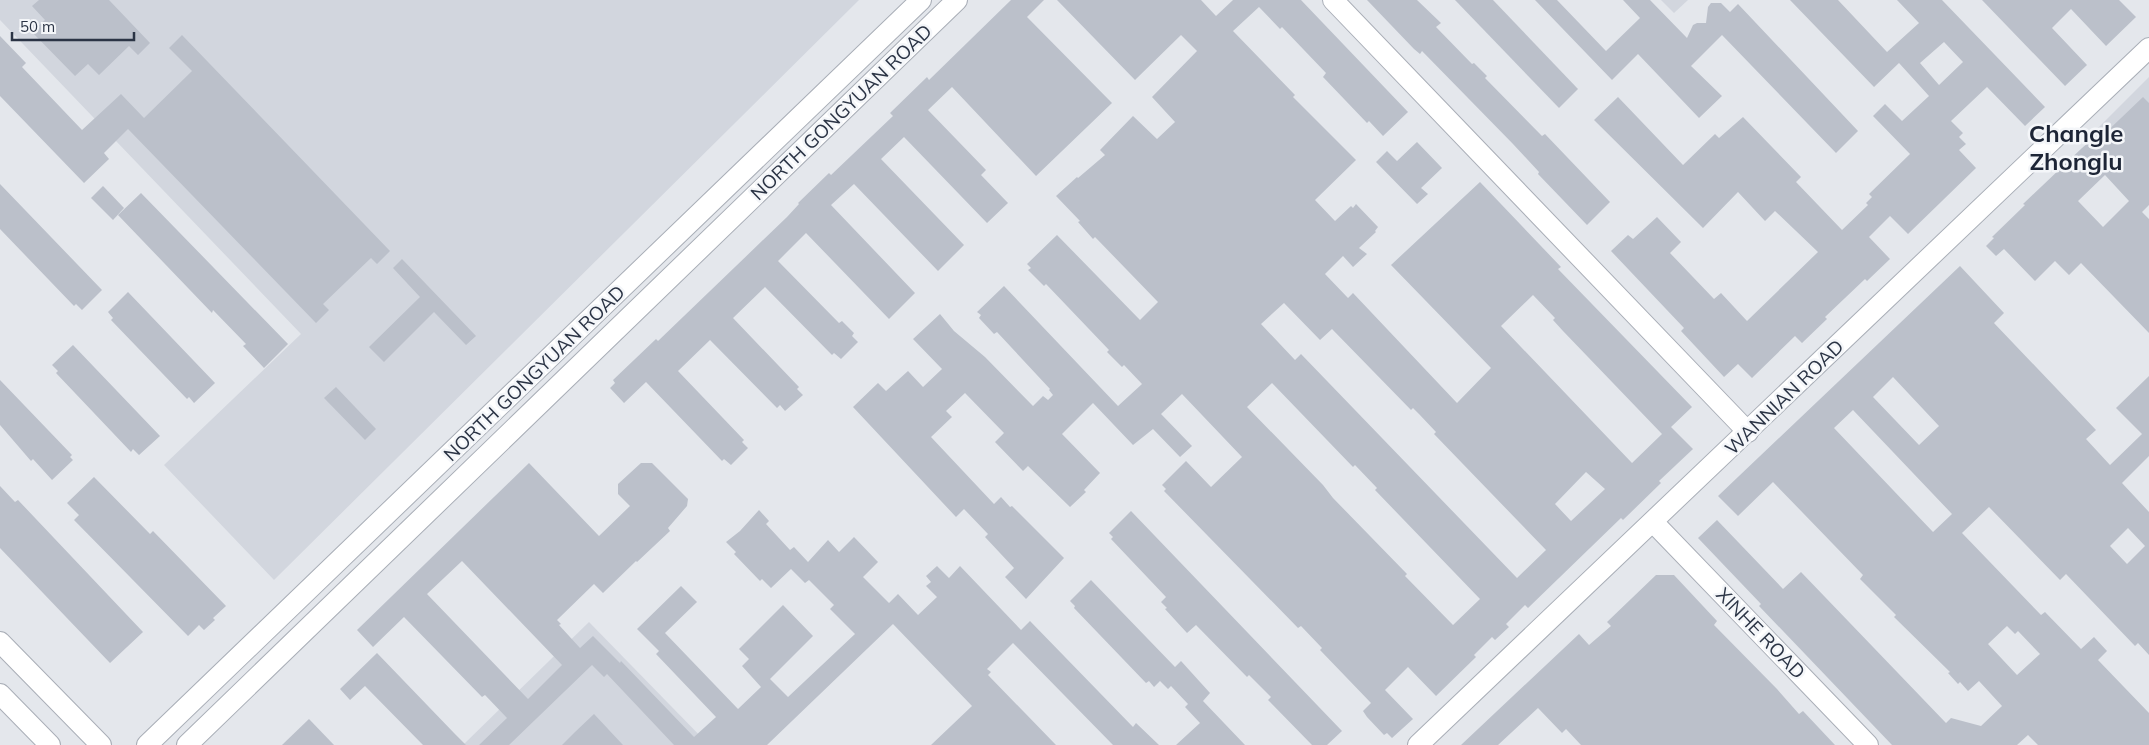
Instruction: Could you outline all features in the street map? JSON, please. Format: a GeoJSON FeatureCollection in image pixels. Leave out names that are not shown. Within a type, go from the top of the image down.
{"type":"FeatureCollection","features":[{"type":"Feature","properties":{"kind":"main road","name":"NORTH GONGYUAN ROAD"},"geometry":{"type":"LineString","coordinates":[[147,745],[921,0]]}},
{"type":"Feature","properties":{"kind":"main road","name":"NORTH GONGYUAN ROAD"},"geometry":{"type":"LineString","coordinates":[[187,745],[957,0]]}},
{"type":"Feature","properties":{"kind":"main road"},"geometry":{"type":"LineString","coordinates":[[1333,0],[1748,432]]}},
{"type":"Feature","properties":{"kind":"main road","name":"WANNIAN ROAD"},"geometry":{"type":"LineString","coordinates":[[1418,745],[2149,48]]}},
{"type":"Feature","properties":{"kind":"main road","name":"XINHE ROAD"},"geometry":{"type":"LineString","coordinates":[[1653,522],[1868,745]]}},
{"type":"Feature","properties":{"kind":"main road"},"geometry":{"type":"LineString","coordinates":[[0,642],[101,745]]}},
{"type":"Feature","properties":{"kind":"main road"},"geometry":{"type":"LineString","coordinates":[[0,694],[50,745]]}},
{"type":"Feature","properties":{"kind":"shaded area"},"geometry":{"type":"Polygon","coordinates":[[[0,0],[859,0],[274,580],[164,465],[301,334],[0,20],[0,0]]]}},
{"type":"Feature","properties":{"kind":"shaded area"},"geometry":{"type":"Polygon","coordinates":[[[1661,0],[1688,0],[1674,13],[1661,0]]]}},
{"type":"Feature","properties":{"kind":"shaded area"},"geometry":{"type":"Polygon","coordinates":[[[2149,77],[2149,189],[2097,129],[2149,77]]]}},
{"type":"Feature","properties":{"kind":"shaded area"},"geometry":{"type":"Polygon","coordinates":[[[589,622],[709,745],[463,745],[589,622]]]}},
{"type":"Feature","properties":{"kind":"building"},"geometry":{"type":"Polygon","coordinates":[[[39,0],[109,0],[150,43],[138,55],[129,46],[99,75],[88,64],[75,76],[32,32],[45,20],[32,6],[39,0]]]}},
{"type":"Feature","properties":{"kind":"building"},"geometry":{"type":"Polygon","coordinates":[[[1011,0],[1044,0],[1027,17],[1112,103],[1036,176],[952,87],[928,110],[986,170],[981,175],[1008,203],[987,223],[904,137],[881,159],[964,245],[938,271],[854,184],[831,205],[915,293],[889,319],[806,233],[778,261],[839,323],[842,321],[854,333],[852,336],[858,342],[841,359],[834,353],[832,355],[765,287],[733,318],[799,387],[797,389],[803,395],[785,411],[780,405],[777,408],[710,340],[678,371],[744,440],[742,442],[748,448],[731,465],[724,459],[722,461],[646,382],[624,403],[610,388],[615,383],[613,380],[656,339],[658,341],[787,217],[798,203],[829,173],[831,175],[893,116],[890,113],[927,77],[929,80],[1011,0]]]}},
{"type":"Feature","properties":{"kind":"building"},"geometry":{"type":"Polygon","coordinates":[[[1057,0],[1201,0],[1216,16],[1233,0],[1301,0],[1408,112],[1383,136],[1369,121],[1367,123],[1323,77],[1326,73],[1282,27],[1280,29],[1259,7],[1233,31],[1295,95],[1293,97],[1356,160],[1315,200],[1335,221],[1351,206],[1353,208],[1356,204],[1378,227],[1376,232],[1359,248],[1367,254],[1353,267],[1343,256],[1325,274],[1348,298],[1353,293],[1457,403],[1491,368],[1391,265],[1480,182],[1561,267],[1558,269],[1692,407],[1671,427],[1693,449],[1659,481],[1661,483],[1623,520],[1621,518],[1528,608],[1525,605],[1506,624],[1509,627],[1495,640],[1492,637],[1474,655],[1476,657],[1436,696],[1408,667],[1385,690],[1413,719],[1392,738],[1387,733],[1384,735],[1367,717],[1363,711],[1371,703],[1320,650],[1322,648],[1301,626],[1298,628],[1164,491],[1166,489],[1162,485],[1186,461],[1211,487],[1242,457],[1182,394],[1161,414],[1192,446],[1180,457],[1153,429],[1133,445],[1093,403],[1062,434],[1100,473],[1084,490],[1086,492],[1070,507],[1028,466],[1023,471],[995,442],[1004,433],[965,393],[946,411],[952,417],[931,437],[994,504],[1001,497],[1064,558],[1026,599],[1005,577],[1014,568],[985,537],[988,534],[964,509],[956,517],[853,407],[878,383],[886,391],[908,371],[923,387],[942,369],[913,339],[940,314],[954,331],[985,357],[1033,406],[1043,396],[1048,400],[1053,395],[1050,389],[997,332],[994,334],[979,318],[981,315],[977,312],[1004,286],[1118,406],[1142,384],[1124,365],[1122,367],[1107,352],[1109,350],[1046,284],[1044,286],[1028,270],[1031,268],[1027,264],[1057,235],[1140,320],[1158,302],[1095,237],[1093,239],[1078,222],[1080,221],[1056,196],[1105,155],[1100,150],[1133,116],[1157,139],[1175,122],[1152,97],[1197,51],[1181,35],[1135,80],[1057,0]],[[1533,295],[1501,326],[1632,463],[1662,434],[1563,331],[1553,320],[1555,318],[1533,295]],[[1284,303],[1261,324],[1295,360],[1301,354],[1517,578],[1546,550],[1434,434],[1436,432],[1419,414],[1413,408],[1411,410],[1332,329],[1320,340],[1284,303]],[[1272,383],[1247,407],[1323,485],[1333,498],[1407,574],[1405,576],[1453,625],[1480,599],[1375,490],[1377,488],[1355,465],[1353,467],[1272,383]],[[1586,472],[1555,504],[1571,521],[1605,489],[1586,472]]]}},
{"type":"Feature","properties":{"kind":"building"},"geometry":{"type":"Polygon","coordinates":[[[1367,0],[1417,0],[1441,23],[1436,27],[1472,64],[1474,63],[1487,76],[1485,78],[1542,136],[1545,134],[1610,202],[1587,225],[1538,174],[1539,172],[1513,144],[1422,51],[1420,54],[1414,49],[1367,0]]]}},
{"type":"Feature","properties":{"kind":"building"},"geometry":{"type":"Polygon","coordinates":[[[1455,0],[1493,0],[1578,89],[1559,108],[1455,0]]]}},
{"type":"Feature","properties":{"kind":"building"},"geometry":{"type":"Polygon","coordinates":[[[1535,0],[1557,0],[1606,51],[1640,18],[1623,0],[1650,0],[1687,38],[1693,25],[1706,23],[1708,7],[1711,3],[1721,3],[1730,12],[1738,4],[1858,131],[1836,153],[1722,35],[1691,66],[1722,96],[1699,118],[1638,54],[1612,80],[1535,0]]]}},
{"type":"Feature","properties":{"kind":"building"},"geometry":{"type":"Polygon","coordinates":[[[1790,0],[1838,0],[1887,52],[1919,23],[1897,0],[1942,0],[2045,107],[2025,126],[1987,87],[1951,121],[1963,133],[1959,137],[1966,144],[1959,150],[1976,168],[1908,234],[1890,216],[1869,237],[1890,259],[1867,281],[1865,279],[1825,317],[1827,319],[1802,343],[1795,336],[1752,378],[1738,364],[1724,377],[1681,331],[1684,328],[1611,251],[1628,235],[1633,239],[1657,217],[1681,242],[1670,253],[1714,299],[1721,293],[1747,321],[1818,252],[1775,211],[1765,221],[1738,192],[1703,228],[1594,120],[1618,97],[1683,165],[1715,134],[1719,138],[1743,117],[1801,177],[1796,182],[1842,230],[1868,205],[1866,203],[1872,197],[1869,194],[1910,154],[1873,116],[1885,104],[1902,121],[1929,96],[1899,63],[1874,87],[1790,0]],[[1944,42],[1920,63],[1939,85],[1963,62],[1944,42]]]}},
{"type":"Feature","properties":{"kind":"building"},"geometry":{"type":"Polygon","coordinates":[[[1982,0],[2119,0],[2136,17],[2106,46],[2071,9],[2052,28],[2087,65],[2065,86],[1982,0]]]}},
{"type":"Feature","properties":{"kind":"building"},"geometry":{"type":"Polygon","coordinates":[[[182,35],[390,251],[377,264],[371,258],[323,304],[329,310],[316,323],[128,129],[104,153],[109,159],[84,183],[0,96],[0,36],[26,63],[22,67],[82,130],[121,94],[144,118],[192,71],[169,48],[182,35]]]}},
{"type":"Feature","properties":{"kind":"building"},"geometry":{"type":"Polygon","coordinates":[[[2143,97],[2149,103],[2149,205],[2142,212],[2149,219],[2149,333],[2081,263],[2069,275],[2055,261],[2035,281],[2004,249],[1996,256],[1986,246],[1994,238],[1992,237],[2025,205],[2023,204],[2082,148],[2095,137],[2098,140],[2143,97]],[[2105,175],[2078,201],[2103,227],[2129,201],[2105,175]]]}},
{"type":"Feature","properties":{"kind":"building"},"geometry":{"type":"Polygon","coordinates":[[[1417,142],[1442,168],[1421,188],[1428,194],[1417,204],[1376,162],[1387,151],[1397,161],[1417,142]]]}},
{"type":"Feature","properties":{"kind":"building"},"geometry":{"type":"Polygon","coordinates":[[[0,184],[102,290],[82,310],[76,304],[74,306],[0,229],[0,184]]]}},
{"type":"Feature","properties":{"kind":"building"},"geometry":{"type":"Polygon","coordinates":[[[103,186],[124,208],[113,220],[91,198],[103,186]]]}},
{"type":"Feature","properties":{"kind":"building"},"geometry":{"type":"Polygon","coordinates":[[[141,193],[288,344],[264,368],[243,346],[246,344],[213,310],[212,313],[118,215],[141,193]]]}},
{"type":"Feature","properties":{"kind":"building"},"geometry":{"type":"Polygon","coordinates":[[[402,259],[476,336],[466,345],[434,312],[384,362],[369,347],[420,297],[393,268],[402,259]]]}},
{"type":"Feature","properties":{"kind":"building"},"geometry":{"type":"Polygon","coordinates":[[[1960,266],[2004,313],[1994,323],[2096,430],[2086,439],[2110,465],[2142,434],[2116,408],[2149,376],[2149,456],[2122,483],[2149,512],[2149,655],[2138,643],[2135,646],[2066,574],[2060,580],[1989,507],[1962,533],[2041,615],[2045,612],[2081,649],[2094,637],[2107,651],[2098,660],[2149,713],[2149,745],[2038,745],[2028,735],[2017,745],[1892,745],[1759,606],[1761,604],[1698,538],[1717,520],[1783,589],[1801,572],[1946,723],[1951,718],[1981,726],[2002,706],[1979,681],[1968,691],[1960,682],[1958,684],[1948,673],[1950,672],[1894,617],[1896,615],[1860,579],[1863,575],[1773,482],[1738,516],[1718,496],[1960,266]],[[1893,377],[1873,397],[1919,445],[1939,426],[1893,377]],[[1853,410],[1834,428],[1933,532],[1952,514],[1853,410]],[[2128,528],[2110,546],[2127,564],[2145,546],[2128,528]],[[2007,626],[1988,644],[2017,675],[2040,654],[2018,631],[2015,634],[2007,626]]]}},
{"type":"Feature","properties":{"kind":"building"},"geometry":{"type":"Polygon","coordinates":[[[128,292],[215,383],[194,403],[189,397],[187,399],[111,320],[113,318],[108,312],[128,292]]]}},
{"type":"Feature","properties":{"kind":"building"},"geometry":{"type":"Polygon","coordinates":[[[73,345],[160,436],[139,455],[133,449],[131,452],[56,373],[58,371],[52,365],[73,345]]]}},
{"type":"Feature","properties":{"kind":"building"},"geometry":{"type":"Polygon","coordinates":[[[0,380],[72,455],[70,457],[73,460],[52,480],[33,459],[31,461],[0,425],[0,380]]]}},
{"type":"Feature","properties":{"kind":"building"},"geometry":{"type":"Polygon","coordinates":[[[336,387],[376,429],[365,440],[324,398],[336,387]]]}},
{"type":"Feature","properties":{"kind":"building"},"geometry":{"type":"Polygon","coordinates":[[[529,463],[599,536],[630,506],[618,494],[618,484],[641,463],[652,463],[688,499],[687,506],[668,528],[670,531],[603,593],[594,584],[557,620],[561,624],[559,625],[580,648],[593,636],[620,663],[621,661],[694,737],[716,717],[656,654],[659,651],[637,629],[681,586],[697,602],[665,633],[738,709],[761,687],[742,666],[749,659],[739,649],[783,605],[813,636],[770,679],[788,697],[855,634],[830,609],[834,605],[809,580],[805,583],[791,569],[771,588],[762,579],[760,581],[734,554],[736,552],[726,542],[740,531],[759,510],[769,521],[766,524],[790,550],[794,547],[808,562],[828,540],[839,552],[854,537],[878,562],[863,577],[889,603],[898,594],[918,615],[937,597],[926,586],[931,582],[926,576],[937,566],[949,578],[960,566],[1021,630],[1030,621],[1133,727],[1136,723],[1159,745],[1113,745],[1013,643],[987,669],[991,672],[988,675],[1056,745],[931,745],[972,706],[893,624],[767,745],[674,745],[607,674],[604,677],[592,665],[509,745],[479,745],[507,718],[485,695],[482,697],[404,617],[373,647],[357,630],[529,463]],[[462,561],[427,594],[528,699],[562,665],[462,561]]]}},
{"type":"Feature","properties":{"kind":"building"},"geometry":{"type":"Polygon","coordinates":[[[94,477],[150,534],[153,531],[226,606],[204,630],[199,625],[188,636],[74,520],[79,515],[67,503],[94,477]]]}},
{"type":"Feature","properties":{"kind":"building"},"geometry":{"type":"Polygon","coordinates":[[[0,486],[15,502],[18,500],[143,632],[110,663],[0,548],[0,486]]]}},
{"type":"Feature","properties":{"kind":"building"},"geometry":{"type":"Polygon","coordinates":[[[1131,511],[1342,731],[1327,745],[1312,745],[1268,700],[1271,697],[1249,675],[1247,677],[1196,625],[1187,633],[1165,609],[1167,608],[1161,602],[1166,597],[1111,539],[1113,537],[1109,533],[1131,511]]]}},
{"type":"Feature","properties":{"kind":"building"},"geometry":{"type":"Polygon","coordinates":[[[1656,575],[1674,575],[1717,621],[1714,625],[1799,714],[1803,711],[1835,745],[1581,745],[1566,729],[1562,733],[1538,708],[1498,745],[1461,745],[1579,634],[1589,645],[1611,626],[1607,622],[1656,575]]]}},
{"type":"Feature","properties":{"kind":"building"},"geometry":{"type":"Polygon","coordinates":[[[1091,580],[1175,667],[1181,661],[1210,693],[1203,701],[1245,745],[1176,745],[1200,723],[1185,707],[1188,704],[1171,686],[1168,689],[1160,681],[1154,687],[1149,681],[1146,683],[1074,608],[1075,606],[1070,601],[1091,580]]]}},
{"type":"Feature","properties":{"kind":"building"},"geometry":{"type":"Polygon","coordinates":[[[377,653],[466,745],[423,745],[365,686],[350,700],[340,689],[377,653]]]}},
{"type":"Feature","properties":{"kind":"building"},"geometry":{"type":"Polygon","coordinates":[[[594,714],[623,745],[562,745],[574,733],[594,714]]]}},
{"type":"Feature","properties":{"kind":"building"},"geometry":{"type":"Polygon","coordinates":[[[309,719],[334,745],[282,745],[309,719]]]}},
{"type":"Feature","properties":{"kind":"district","name":"Changle Zhonglu"},"geometry":{"type":"Point","coordinates":[2076,148]}}]}
